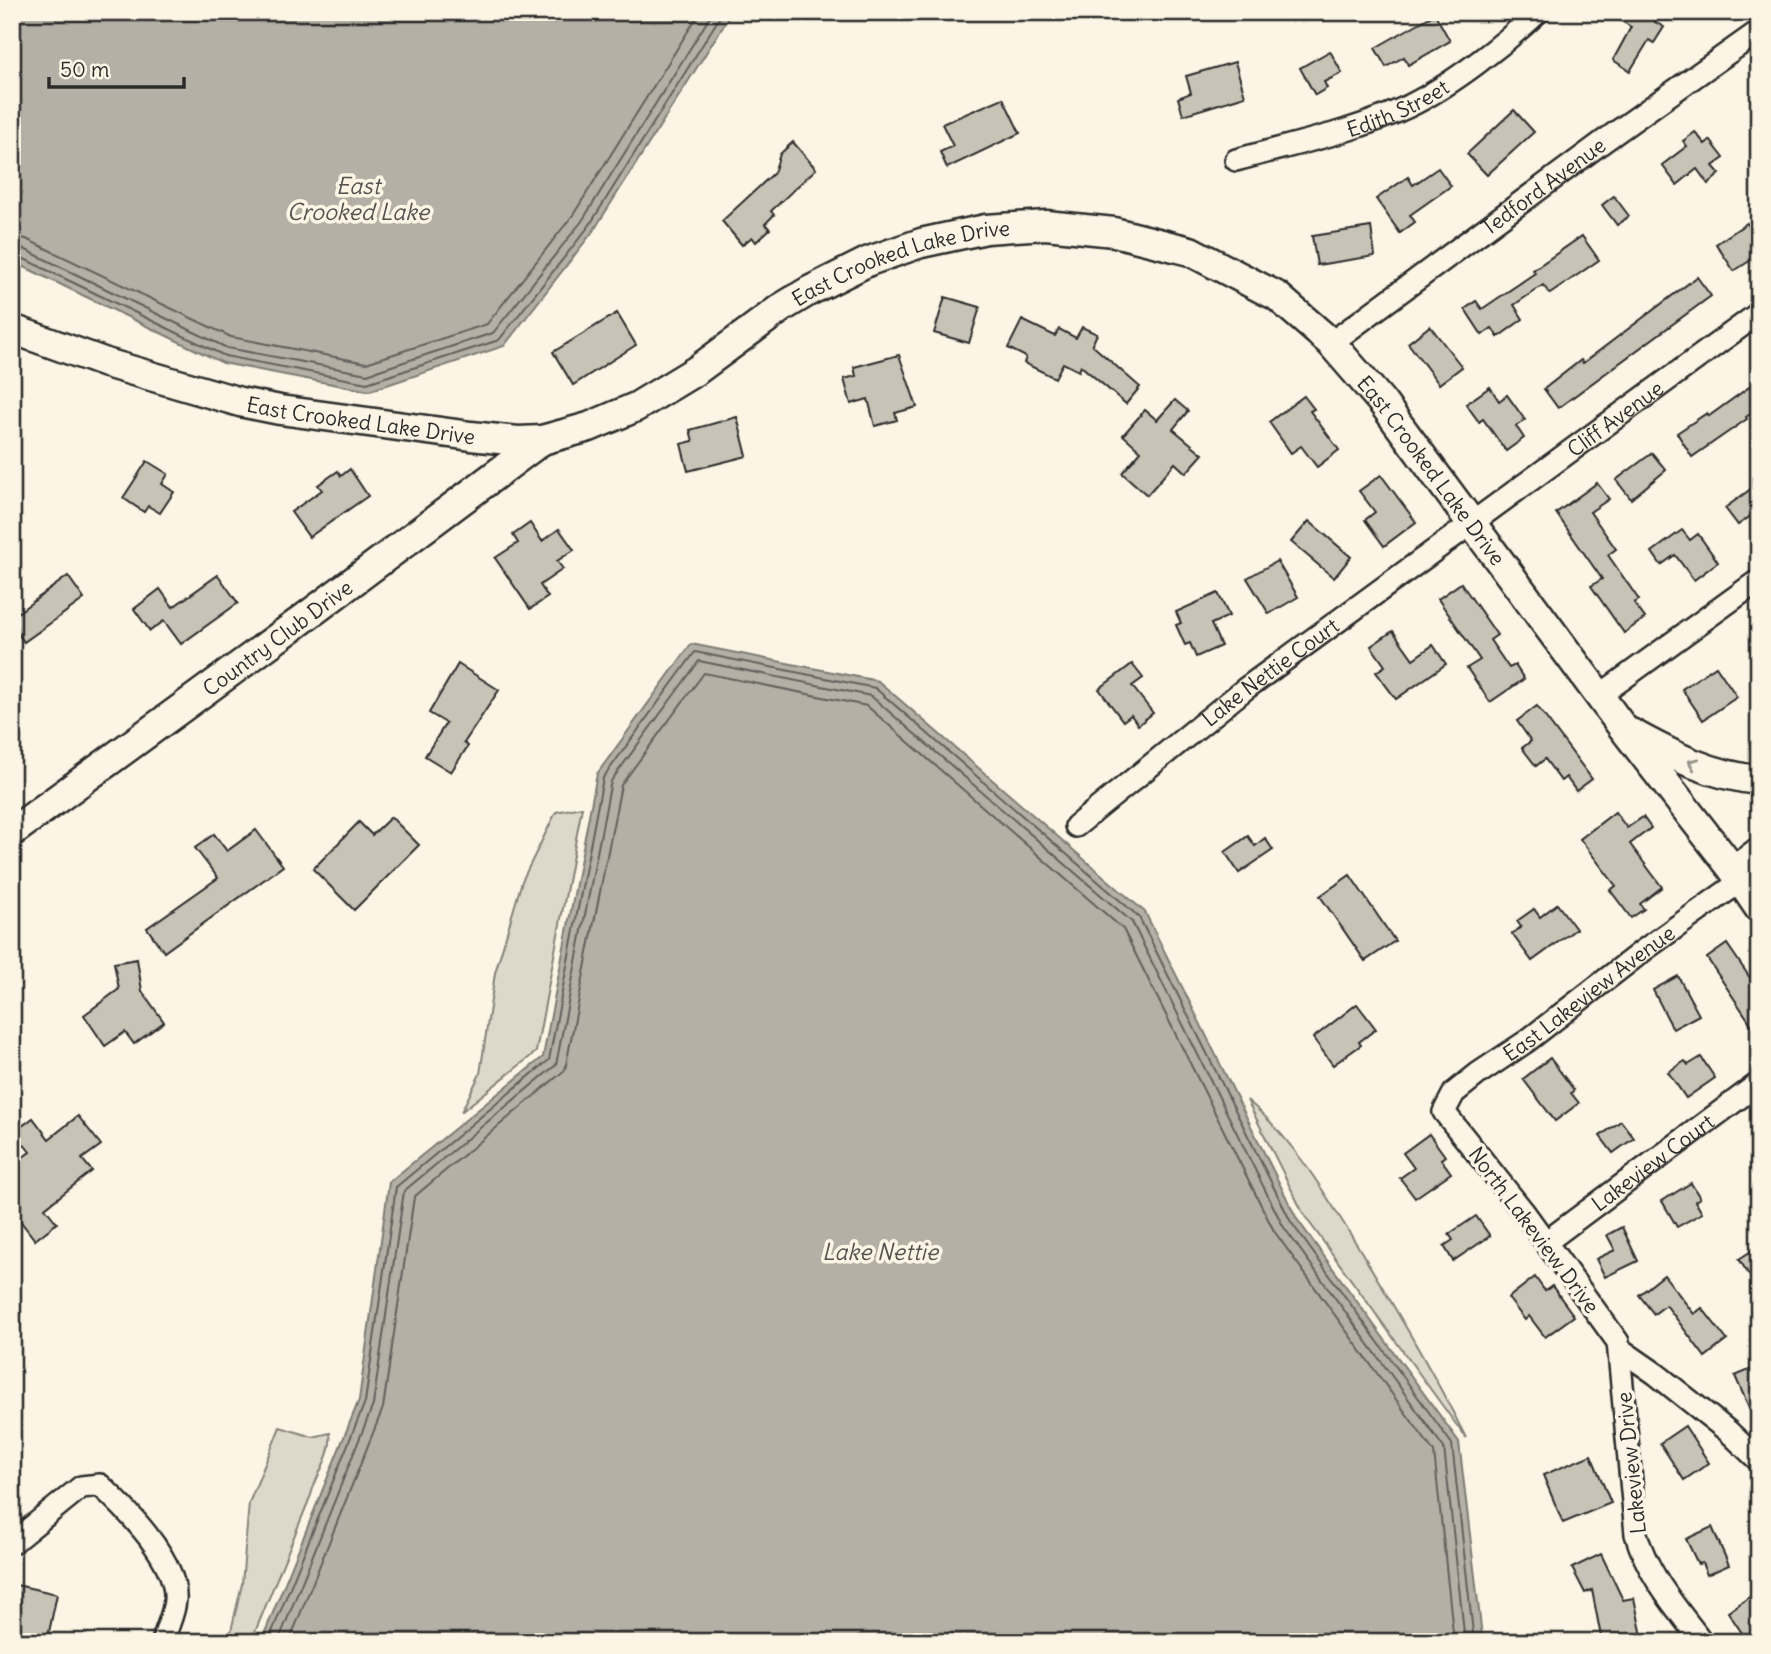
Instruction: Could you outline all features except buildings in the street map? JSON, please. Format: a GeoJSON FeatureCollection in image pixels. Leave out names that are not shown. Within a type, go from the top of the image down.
{"type":"FeatureCollection","features":[{"type":"Feature","properties":{"kind":"street","name":"Edith Street"},"geometry":{"type":"LineString","coordinates":[[1236,160],[1350,127],[1406,107],[1433,93],[1512,36],[1538,12]]}},
{"type":"Feature","properties":{"kind":"street","name":"Tedford Avenue"},"geometry":{"type":"LineString","coordinates":[[1331,343],[1604,141],[1759,31]]}},
{"type":"Feature","properties":{"kind":"street","name":"East Crooked Lake Drive"},"geometry":{"type":"LineString","coordinates":[[12,329],[106,363],[240,402],[279,410],[471,436],[518,441],[542,440],[589,428],[636,407],[697,370],[781,308],[809,291],[869,261],[921,243],[986,229],[1046,225],[1114,232],[1190,251],[1277,296],[1331,343],[1382,402],[1759,908]]}},
{"type":"Feature","properties":{"kind":"street","name":"Cliff Avenue"},"geometry":{"type":"LineString","coordinates":[[1472,523],[1759,313]]}},
{"type":"Feature","properties":{"kind":"street","name":"Country Club Drive"},"geometry":{"type":"LineString","coordinates":[[12,832],[309,615],[542,440]]}},
{"type":"Feature","properties":{"kind":"street","name":"Lake Nettie Court"},"geometry":{"type":"LineString","coordinates":[[1076,826],[1245,689],[1472,523]]}},
{"type":"Feature","properties":{"kind":"street"},"geometry":{"type":"LineString","coordinates":[[1599,696],[1759,580]]}},
{"type":"Feature","properties":{"kind":"street","name":"East Crooked Lake Drive"},"geometry":{"type":"LineString","coordinates":[[1623,728],[1698,766],[1728,776],[1759,780]]}},
{"type":"Feature","properties":{"kind":"street","name":"East Lakeview Avenue"},"geometry":{"type":"LineString","coordinates":[[1444,1112],[1454,1093],[1527,1041],[1644,950],[1737,876],[1759,852]]}},
{"type":"Feature","properties":{"kind":"street","name":"Lakeview Court"},"geometry":{"type":"LineString","coordinates":[[1546,1242],[1759,1083]]}},
{"type":"Feature","properties":{"kind":"street","name":"North Lakeview Drive"},"geometry":{"type":"LineString","coordinates":[[1444,1112],[1546,1242],[1618,1342],[1620,1349]]}},
{"type":"Feature","properties":{"kind":"street"},"geometry":{"type":"LineString","coordinates":[[1620,1349],[1729,1432],[1759,1461]]}},
{"type":"Feature","properties":{"kind":"street","name":"Lakeview Drive"},"geometry":{"type":"LineString","coordinates":[[1620,1349],[1636,1534],[1653,1576],[1702,1642]]}},
{"type":"Feature","properties":{"kind":"street"},"geometry":{"type":"LineString","coordinates":[[12,1543],[81,1487],[100,1485],[158,1549],[168,1564],[176,1600],[163,1642]]}},
{"type":"Feature","properties":{"kind":"shaded area"},"geometry":{"type":"Polygon","coordinates":[[[582,807],[536,1052],[461,1112],[480,1074],[495,973],[522,881],[556,812],[582,807]]]}},
{"type":"Feature","properties":{"kind":"shaded area"},"geometry":{"type":"Polygon","coordinates":[[[1247,1100],[1280,1132],[1322,1189],[1414,1342],[1466,1438],[1304,1215],[1247,1100]]]}},
{"type":"Feature","properties":{"kind":"shaded area"},"geometry":{"type":"Polygon","coordinates":[[[280,1427],[313,1437],[330,1433],[327,1457],[251,1642],[226,1642],[242,1584],[249,1503],[280,1427]]]}},
{"type":"Feature","properties":{"kind":"water","name":"East Crooked Lake"},"geometry":{"type":"Polygon","coordinates":[[[12,12],[732,12],[594,230],[504,346],[369,391],[223,363],[12,261],[12,12]]]}},
{"type":"Feature","properties":{"kind":"water","name":"Lake Nettie"},"geometry":{"type":"Polygon","coordinates":[[[691,644],[878,681],[1145,912],[1297,1219],[1459,1442],[1482,1636],[1480,1642],[261,1642],[359,1400],[389,1182],[543,1057],[597,774],[691,644]]]}}]}
